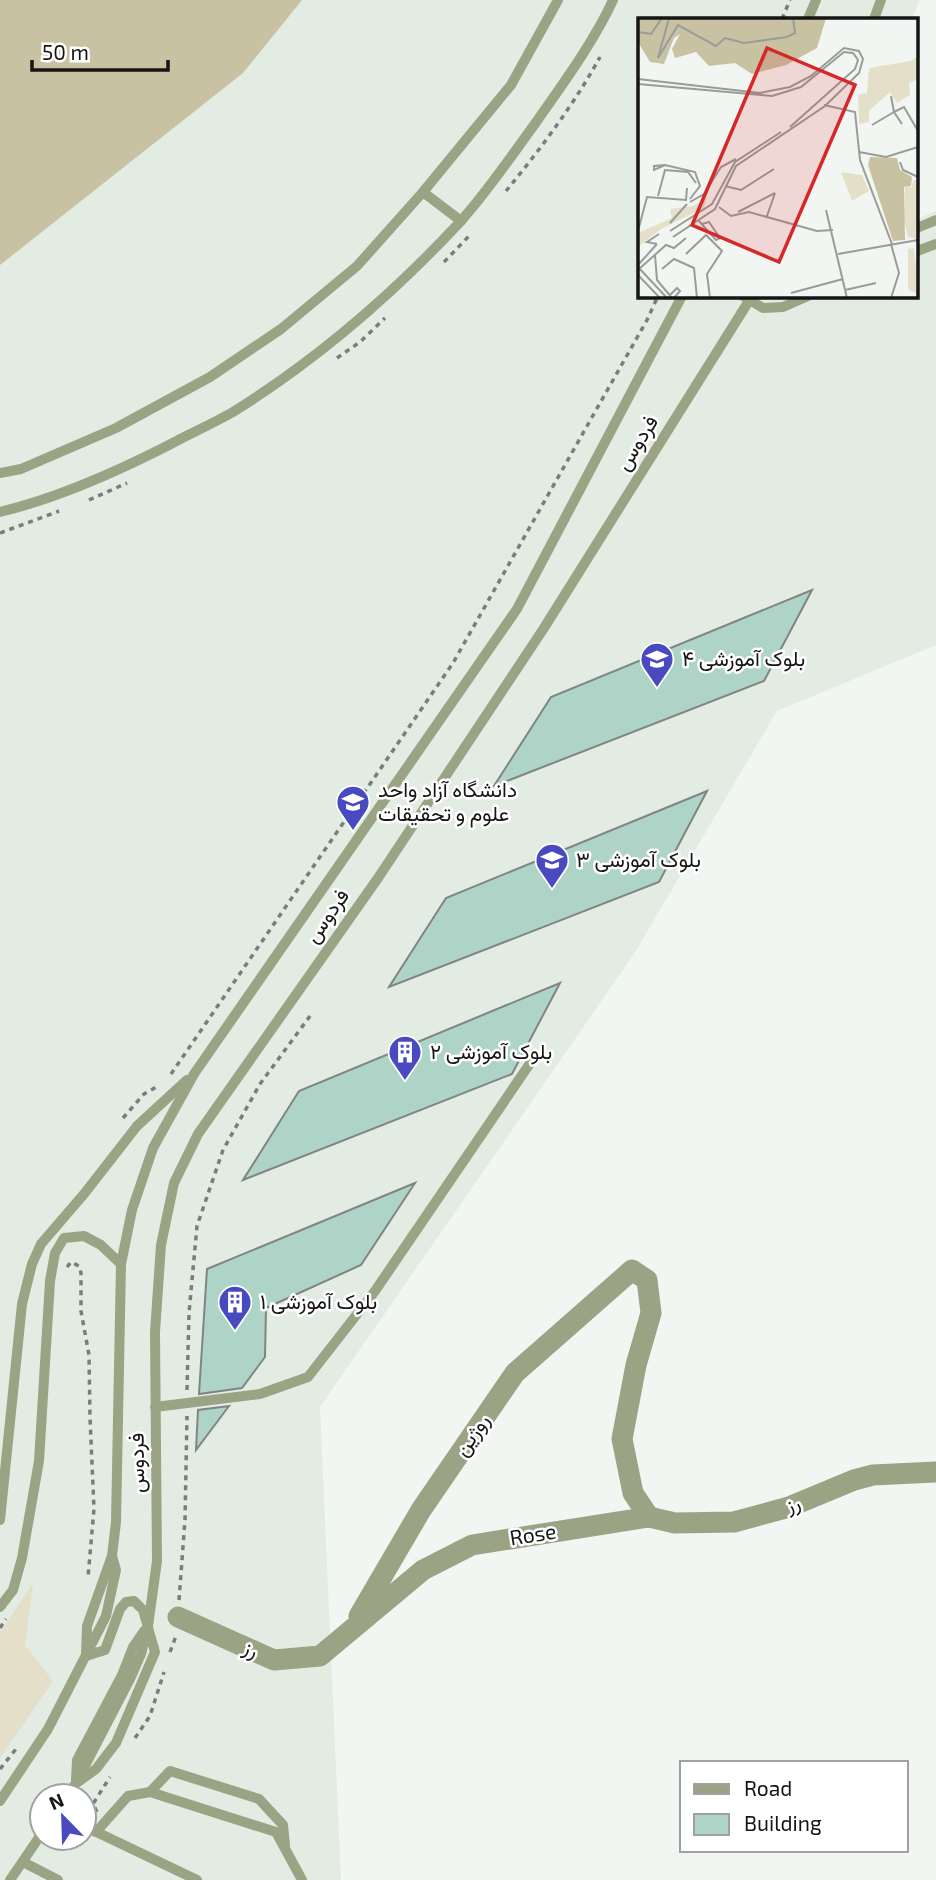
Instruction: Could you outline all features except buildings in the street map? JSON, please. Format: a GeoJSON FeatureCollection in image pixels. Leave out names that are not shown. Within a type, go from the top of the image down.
{"type":"FeatureCollection","features":[{"type":"Feature","properties":{"kind":"street","name":"روژین"},"geometry":{"type":"LineString","coordinates":[[350,1631],[421,1510],[514,1373],[632,1270],[647,1280],[651,1312],[636,1365],[622,1439],[633,1493],[649,1517]]}},
{"type":"Feature","properties":{"kind":"street","name":"رز"},"geometry":{"type":"LineString","coordinates":[[649,1517],[675,1523],[734,1522],[789,1507],[864,1477],[936,1472]]}},
{"type":"Feature","properties":{"kind":"street","name":"Rose"},"geometry":{"type":"LineString","coordinates":[[423,1570],[472,1545],[649,1517]]}},
{"type":"Feature","properties":{"kind":"street","name":"رز"},"geometry":{"type":"LineString","coordinates":[[178,1617],[274,1660],[320,1656],[423,1570]]}},
{"type":"Feature","properties":{"kind":"lane"},"geometry":{"type":"LineString","coordinates":[[0,473],[21,469],[116,428],[210,377],[281,329],[358,266],[511,85],[558,0]]}},
{"type":"Feature","properties":{"kind":"lane"},"geometry":{"type":"LineString","coordinates":[[0,512],[32,504],[134,463],[231,413],[315,356],[386,297],[461,221],[505,166],[604,18],[612,0]]}},
{"type":"Feature","properties":{"kind":"lane"},"geometry":{"type":"LineString","coordinates":[[808,18],[816,0]]}},
{"type":"Feature","properties":{"kind":"lane"},"geometry":{"type":"LineString","coordinates":[[874,18],[881,0]]}},
{"type":"Feature","properties":{"kind":"lane"},"geometry":{"type":"LineString","coordinates":[[423,192],[461,221]]}},
{"type":"Feature","properties":{"kind":"lane"},"geometry":{"type":"LineString","coordinates":[[918,228],[936,220]]}},
{"type":"Feature","properties":{"kind":"lane"},"geometry":{"type":"LineString","coordinates":[[918,251],[936,244]]}},
{"type":"Feature","properties":{"kind":"lane","name":"فردوس"},"geometry":{"type":"LineString","coordinates":[[86,1657],[87,1626],[112,1556],[116,1522],[121,1264],[132,1210],[153,1148],[194,1074],[517,609],[681,298]]}},
{"type":"Feature","properties":{"kind":"lane","name":"فردوس"},"geometry":{"type":"LineString","coordinates":[[148,1626],[157,1561],[155,1332],[161,1245],[174,1183],[198,1134],[378,878],[521,662],[747,298]]}},
{"type":"Feature","properties":{"kind":"lane"},"geometry":{"type":"LineString","coordinates":[[749,298],[763,308],[783,306],[803,298]]}},
{"type":"Feature","properties":{"kind":"lane"},"geometry":{"type":"LineString","coordinates":[[155,1407],[260,1394],[308,1377],[375,1291],[533,1059]]}},
{"type":"Feature","properties":{"kind":"lane"},"geometry":{"type":"LineString","coordinates":[[0,1520],[22,1304],[32,1264],[41,1244],[137,1126],[194,1074]]}},
{"type":"Feature","properties":{"kind":"lane"},"geometry":{"type":"LineString","coordinates":[[5,1611],[22,1558],[39,1461],[50,1281],[55,1253],[64,1238],[84,1236],[101,1245],[121,1264]]}},
{"type":"Feature","properties":{"kind":"lane"},"geometry":{"type":"LineString","coordinates":[[0,1801],[48,1729],[86,1657],[105,1650],[120,1609],[126,1602],[134,1601],[143,1610],[155,1652],[116,1743],[96,1769],[77,1782]]}},
{"type":"Feature","properties":{"kind":"lane"},"geometry":{"type":"LineString","coordinates":[[77,1782],[130,1679],[141,1654],[148,1626]]}},
{"type":"Feature","properties":{"kind":"lane"},"geometry":{"type":"LineString","coordinates":[[150,1792],[170,1771],[259,1799],[283,1825],[286,1852]]}},
{"type":"Feature","properties":{"kind":"lane"},"geometry":{"type":"LineString","coordinates":[[98,1830],[128,1796],[150,1792],[276,1832],[302,1880]]}},
{"type":"Feature","properties":{"kind":"lane"},"geometry":{"type":"LineString","coordinates":[[98,1833],[197,1880]]}},
{"type":"Feature","properties":{"kind":"lane"},"geometry":{"type":"LineString","coordinates":[[10,1880],[30,1852]]}},
{"type":"Feature","properties":{"kind":"lane"},"geometry":{"type":"LineString","coordinates":[[23,1862],[58,1880]]}},
{"type":"Feature","properties":{"kind":"path"},"geometry":{"type":"LineString","coordinates":[[782,18],[790,0]]}},
{"type":"Feature","properties":{"kind":"path"},"geometry":{"type":"LineString","coordinates":[[122,1120],[144,1094],[165,1082],[453,663],[657,298]]}},
{"type":"Feature","properties":{"kind":"path"},"geometry":{"type":"LineString","coordinates":[[63,1274],[71,1262],[79,1266],[81,1311],[89,1355],[94,1509],[87,1584]]}},
{"type":"Feature","properties":{"kind":"path"},"geometry":{"type":"LineString","coordinates":[[0,1628],[5,1611]]}},
{"type":"Feature","properties":{"kind":"path"},"geometry":{"type":"LineString","coordinates":[[0,1769],[16,1748]]}},
{"type":"Feature","properties":{"kind":"shaded area","name":"دانشگاه آزاد واحد علوم و تحقیقات"},"geometry":{"type":"Polygon","coordinates":[[[0,0],[920,0],[912,18],[638,18],[638,298],[918,298],[918,219],[936,211],[936,645],[777,711],[634,954],[320,1407],[341,1880],[0,1880],[0,0]]]}},
{"type":"Feature","properties":{"kind":"shaded area"},"geometry":{"type":"Polygon","coordinates":[[[0,0],[302,0],[243,73],[0,265],[0,0]]]}},
{"type":"Feature","properties":{"kind":"shaded area"},"geometry":{"type":"Polygon","coordinates":[[[33,1583],[25,1645],[53,1681],[0,1758],[0,1633],[33,1583]]]}},
{"type":"Feature","properties":{"kind":"place","name":"بلوک آموزشی ۴"},"geometry":{"type":"Point","coordinates":[657,689]}},
{"type":"Feature","properties":{"kind":"place","name":"دانشگاه آزاد واحد علوم و تحقیقات"},"geometry":{"type":"Point","coordinates":[353,832]}},
{"type":"Feature","properties":{"kind":"place","name":"بلوک آموزشی ۳"},"geometry":{"type":"Point","coordinates":[552,890]}},
{"type":"Feature","properties":{"kind":"place","name":"بلوک آموزشی ۲"},"geometry":{"type":"Point","coordinates":[405,1082]}},
{"type":"Feature","properties":{"kind":"place","name":"بلوک آموزشی ۱"},"geometry":{"type":"Point","coordinates":[235,1332]}}]}
